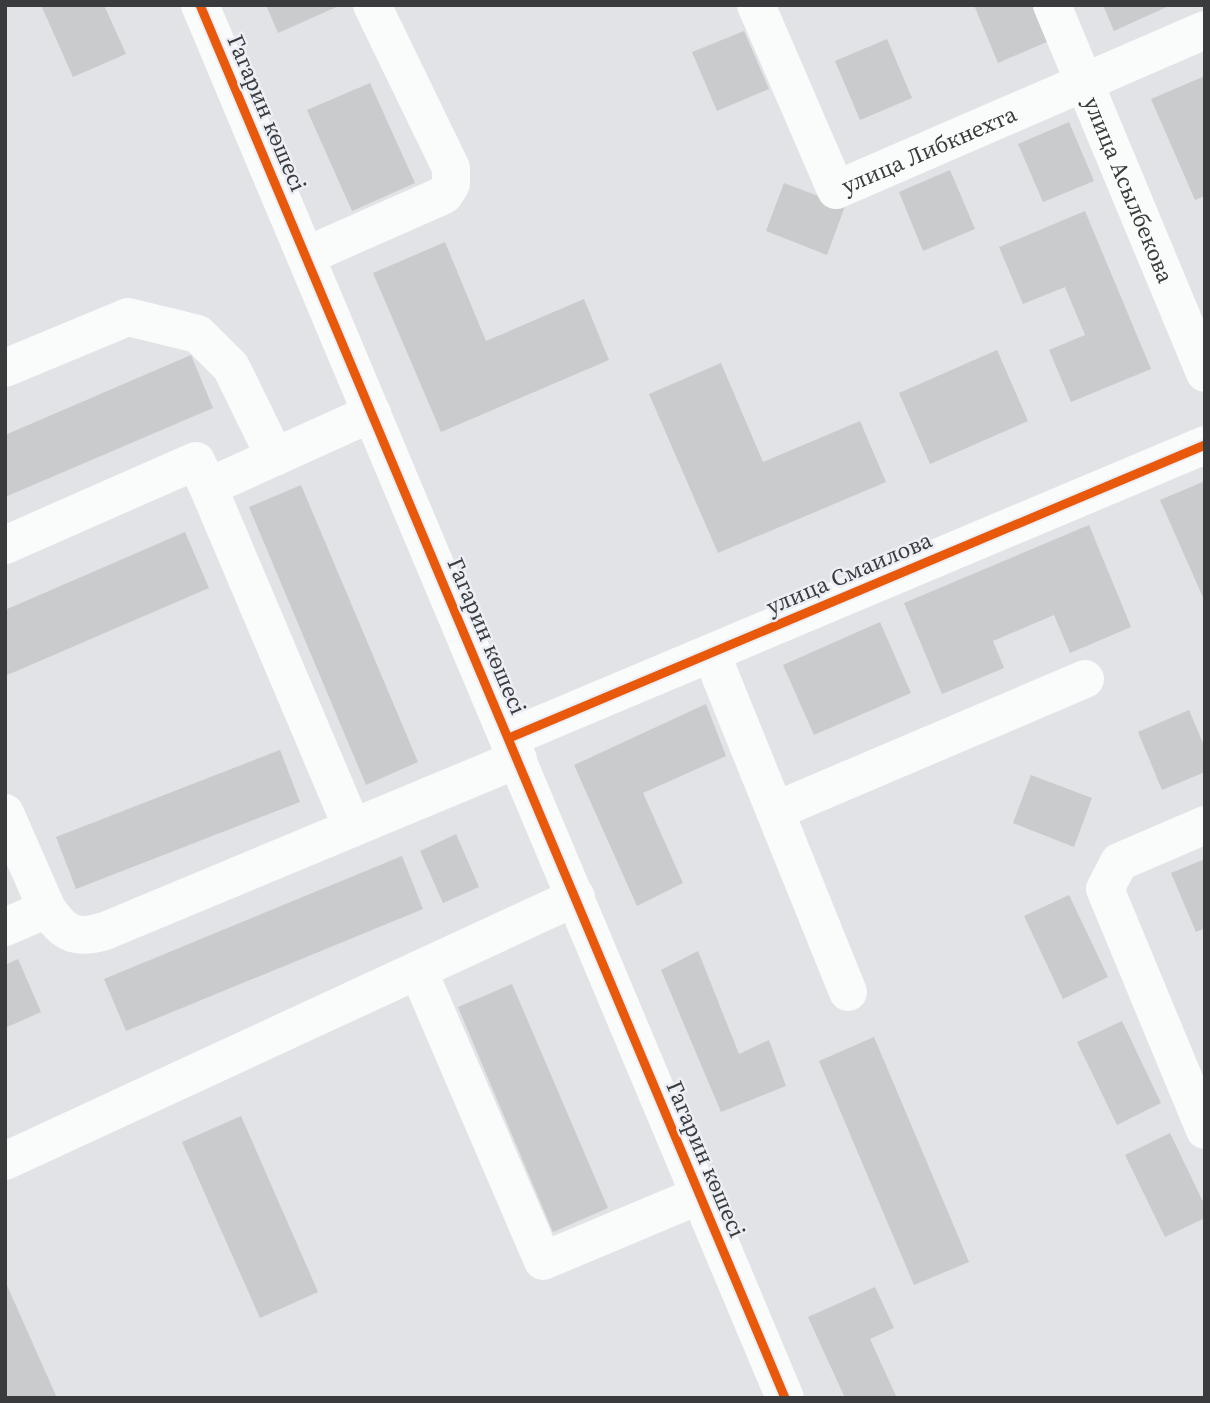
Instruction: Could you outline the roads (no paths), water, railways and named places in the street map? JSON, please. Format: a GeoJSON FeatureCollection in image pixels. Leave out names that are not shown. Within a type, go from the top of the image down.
{"type":"FeatureCollection","features":[{"type":"Feature","properties":{"kind":"street","name":"Гагарин көшесі"},"geometry":{"type":"LineString","coordinates":[[200,5],[785,1398]]}},
{"type":"Feature","properties":{"kind":"street"},"geometry":{"type":"LineString","coordinates":[[306,256],[443,195],[451,184],[451,168],[372,5]]}},
{"type":"Feature","properties":{"kind":"street","name":"улица Либкнехта"},"geometry":{"type":"LineString","coordinates":[[756,5],[836,190],[1205,30]]}},
{"type":"Feature","properties":{"kind":"street","name":"улица Асылбекова"},"geometry":{"type":"LineString","coordinates":[[1052,5],[1205,373]]}},
{"type":"Feature","properties":{"kind":"street"},"geometry":{"type":"LineString","coordinates":[[5,368],[128,317],[198,334],[231,367],[275,457]]}},
{"type":"Feature","properties":{"kind":"street"},"geometry":{"type":"LineString","coordinates":[[208,487],[372,414]]}},
{"type":"Feature","properties":{"kind":"street","name":"улица Смаилова"},"geometry":{"type":"LineString","coordinates":[[47,909],[58,925],[71,934],[88,936],[352,827],[711,653],[1205,444]]}},
{"type":"Feature","properties":{"kind":"street"},"geometry":{"type":"LineString","coordinates":[[5,545],[196,461],[352,827]]}},
{"type":"Feature","properties":{"kind":"street"},"geometry":{"type":"LineString","coordinates":[[711,653],[848,992]]}},
{"type":"Feature","properties":{"kind":"street"},"geometry":{"type":"LineString","coordinates":[[775,811],[1085,679]]}},
{"type":"Feature","properties":{"kind":"street"},"geometry":{"type":"LineString","coordinates":[[5,813],[47,909],[5,927]]}},
{"type":"Feature","properties":{"kind":"street"},"geometry":{"type":"LineString","coordinates":[[1205,825],[1119,862],[1105,889],[1205,1130]]}},
{"type":"Feature","properties":{"kind":"street"},"geometry":{"type":"LineString","coordinates":[[5,1161],[576,897]]}},
{"type":"Feature","properties":{"kind":"street"},"geometry":{"type":"LineString","coordinates":[[418,970],[543,1261],[700,1195]]}}]}
